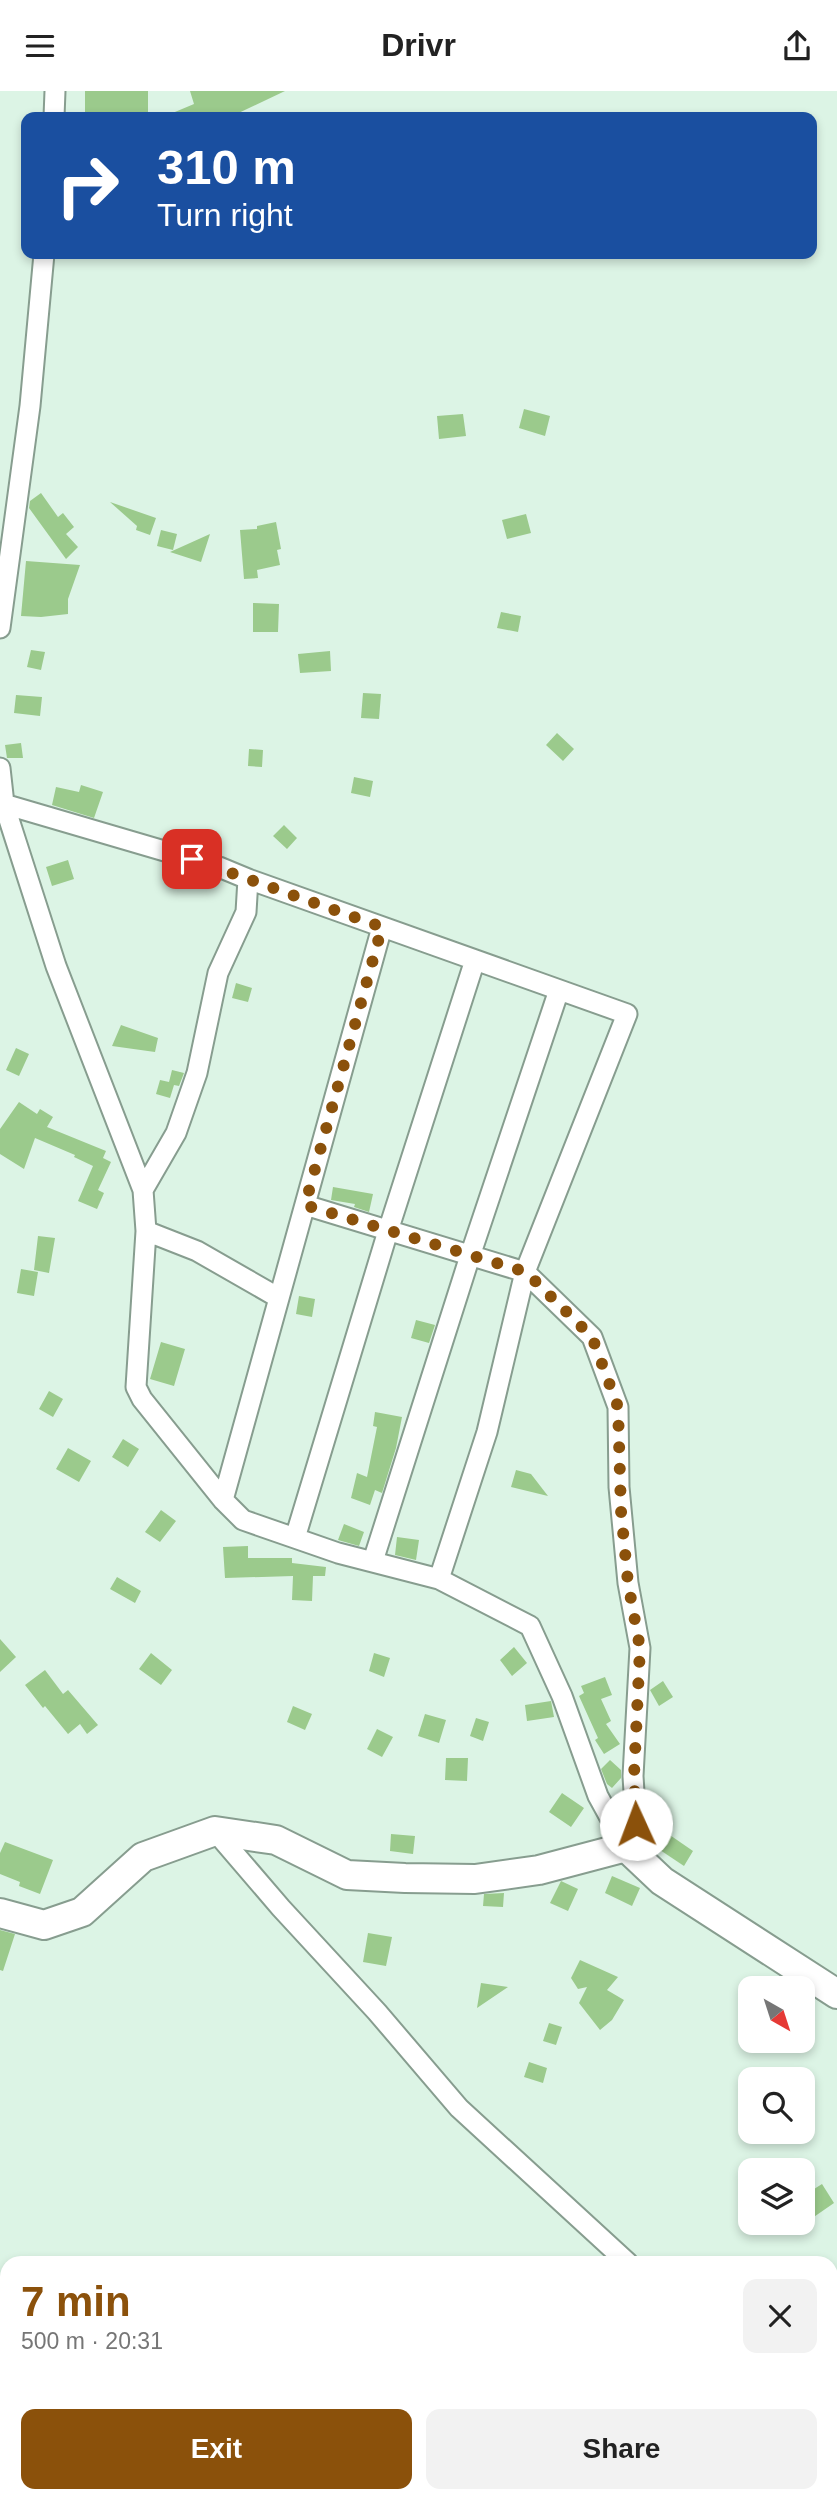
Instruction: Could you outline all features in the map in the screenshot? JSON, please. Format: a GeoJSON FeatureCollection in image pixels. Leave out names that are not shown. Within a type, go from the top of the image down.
{"type":"FeatureCollection","features":[{"type":"Feature","properties":{"kind":"street"},"geometry":{"type":"LineString","coordinates":[[54,112],[55,91]]}},
{"type":"Feature","properties":{"kind":"street"},"geometry":{"type":"LineString","coordinates":[[0,628],[30,406],[44,259]]}},
{"type":"Feature","properties":{"kind":"street"},"geometry":{"type":"LineString","coordinates":[[0,768],[4,804],[56,966],[143,1190],[146,1231],[136,1387],[142,1399],[223,1500],[243,1520],[338,1553],[439,1579],[530,1626],[562,1696],[598,1796],[626,1847],[662,1881],[837,1994]]}},
{"type":"Feature","properties":{"kind":"street"},"geometry":{"type":"LineString","coordinates":[[4,804],[219,867],[627,1014],[526,1272],[487,1432],[439,1579]]}},
{"type":"Feature","properties":{"kind":"street"},"geometry":{"type":"LineString","coordinates":[[143,1190],[176,1133],[197,1073],[218,972],[246,912],[248,879]]}},
{"type":"Feature","properties":{"kind":"street"},"geometry":{"type":"LineString","coordinates":[[223,1500],[382,927]]}},
{"type":"Feature","properties":{"kind":"street"},"geometry":{"type":"LineString","coordinates":[[295,1538],[388,1231],[475,960]]}},
{"type":"Feature","properties":{"kind":"street"},"geometry":{"type":"LineString","coordinates":[[373,1561],[559,990]]}},
{"type":"Feature","properties":{"kind":"street"},"geometry":{"type":"LineString","coordinates":[[305,1205],[526,1272],[592,1337],[618,1407],[619,1487],[628,1583],[640,1648],[634,1776],[636,1824],[626,1847]]}},
{"type":"Feature","properties":{"kind":"street"},"geometry":{"type":"LineString","coordinates":[[146,1231],[197,1251],[279,1298]]}},
{"type":"Feature","properties":{"kind":"street"},"geometry":{"type":"LineString","coordinates":[[0,1913],[44,1925],[82,1912],[143,1857],[215,1831],[276,1840],[347,1875],[405,1878],[475,1879],[539,1870],[626,1847]]}},
{"type":"Feature","properties":{"kind":"street"},"geometry":{"type":"LineString","coordinates":[[215,1831],[281,1908],[377,2012],[458,2108],[620,2256]]}},
{"type":"Feature","properties":{"kind":"building"},"geometry":{"type":"Polygon","coordinates":[[[85,91],[148,91],[148,112],[85,112],[85,91]]]}},
{"type":"Feature","properties":{"kind":"building"},"geometry":{"type":"Polygon","coordinates":[[[190,91],[285,91],[241,112],[175,112],[194,104],[190,91]]]}},
{"type":"Feature","properties":{"kind":"building"},"geometry":{"type":"Polygon","coordinates":[[[524,409],[550,416],[545,436],[519,428],[524,409]]]}},
{"type":"Feature","properties":{"kind":"building"},"geometry":{"type":"Polygon","coordinates":[[[463,414],[466,436],[439,439],[437,416],[463,414]]]}},
{"type":"Feature","properties":{"kind":"building"},"geometry":{"type":"Polygon","coordinates":[[[41,493],[58,517],[63,513],[74,527],[66,534],[78,547],[66,559],[29,508],[30,501],[41,493]]]}},
{"type":"Feature","properties":{"kind":"building"},"geometry":{"type":"Polygon","coordinates":[[[110,502],[156,518],[150,535],[136,530],[137,526],[110,502]]]}},
{"type":"Feature","properties":{"kind":"building"},"geometry":{"type":"Polygon","coordinates":[[[526,514],[531,533],[507,539],[502,520],[526,514]]]}},
{"type":"Feature","properties":{"kind":"building"},"geometry":{"type":"Polygon","coordinates":[[[276,522],[281,549],[277,550],[280,565],[257,570],[258,578],[244,579],[240,530],[257,529],[257,526],[276,522]]]}},
{"type":"Feature","properties":{"kind":"building"},"geometry":{"type":"Polygon","coordinates":[[[161,530],[177,534],[173,550],[157,546],[161,530]]]}},
{"type":"Feature","properties":{"kind":"building"},"geometry":{"type":"Polygon","coordinates":[[[210,534],[201,562],[170,552],[210,534]]]}},
{"type":"Feature","properties":{"kind":"building"},"geometry":{"type":"Polygon","coordinates":[[[26,561],[80,565],[68,599],[68,614],[21,616],[26,561]]]}},
{"type":"Feature","properties":{"kind":"building"},"geometry":{"type":"Polygon","coordinates":[[[253,603],[279,604],[278,632],[253,632],[253,603]]]}},
{"type":"Feature","properties":{"kind":"building"},"geometry":{"type":"Polygon","coordinates":[[[501,612],[521,616],[518,632],[497,628],[501,612]]]}},
{"type":"Feature","properties":{"kind":"building"},"geometry":{"type":"Polygon","coordinates":[[[31,650],[45,652],[41,670],[27,667],[31,650]]]}},
{"type":"Feature","properties":{"kind":"building"},"geometry":{"type":"Polygon","coordinates":[[[330,651],[331,671],[300,673],[298,654],[330,651]]]}},
{"type":"Feature","properties":{"kind":"building"},"geometry":{"type":"Polygon","coordinates":[[[363,693],[381,694],[379,719],[361,718],[363,693]]]}},
{"type":"Feature","properties":{"kind":"building"},"geometry":{"type":"Polygon","coordinates":[[[16,695],[42,697],[40,716],[14,713],[16,695]]]}},
{"type":"Feature","properties":{"kind":"building"},"geometry":{"type":"Polygon","coordinates":[[[557,733],[574,749],[563,761],[546,745],[557,733]]]}},
{"type":"Feature","properties":{"kind":"building"},"geometry":{"type":"Polygon","coordinates":[[[21,743],[23,758],[7,758],[5,745],[21,743]]]}},
{"type":"Feature","properties":{"kind":"building"},"geometry":{"type":"Polygon","coordinates":[[[249,749],[263,750],[262,767],[248,766],[249,749]]]}},
{"type":"Feature","properties":{"kind":"building"},"geometry":{"type":"Polygon","coordinates":[[[354,777],[373,781],[370,797],[351,793],[354,777]]]}},
{"type":"Feature","properties":{"kind":"building"},"geometry":{"type":"Polygon","coordinates":[[[81,785],[103,792],[94,818],[52,805],[56,787],[79,792],[81,785]]]}},
{"type":"Feature","properties":{"kind":"building"},"geometry":{"type":"Polygon","coordinates":[[[284,825],[297,838],[287,849],[273,836],[284,825]]]}},
{"type":"Feature","properties":{"kind":"building"},"geometry":{"type":"Polygon","coordinates":[[[68,860],[74,879],[52,886],[46,867],[68,860]]]}},
{"type":"Feature","properties":{"kind":"building"},"geometry":{"type":"Polygon","coordinates":[[[236,983],[252,988],[248,1002],[232,998],[236,983]]]}},
{"type":"Feature","properties":{"kind":"building"},"geometry":{"type":"Polygon","coordinates":[[[121,1025],[158,1038],[155,1052],[112,1046],[121,1025]]]}},
{"type":"Feature","properties":{"kind":"building"},"geometry":{"type":"Polygon","coordinates":[[[16,1048],[29,1054],[19,1076],[6,1070],[16,1048]]]}},
{"type":"Feature","properties":{"kind":"building"},"geometry":{"type":"Polygon","coordinates":[[[172,1070],[184,1073],[179,1086],[174,1085],[170,1098],[156,1094],[160,1080],[169,1082],[172,1070]]]}},
{"type":"Feature","properties":{"kind":"building"},"geometry":{"type":"Polygon","coordinates":[[[19,1102],[37,1114],[40,1109],[53,1117],[47,1127],[106,1151],[103,1158],[111,1162],[98,1190],[104,1193],[97,1209],[78,1201],[93,1166],[74,1157],[75,1155],[35,1138],[24,1169],[0,1154],[0,1129],[19,1102]]]}},
{"type":"Feature","properties":{"kind":"building"},"geometry":{"type":"Polygon","coordinates":[[[333,1187],[373,1194],[369,1212],[354,1207],[355,1204],[331,1200],[333,1187]]]}},
{"type":"Feature","properties":{"kind":"building"},"geometry":{"type":"Polygon","coordinates":[[[38,1236],[55,1238],[49,1273],[34,1270],[38,1236]]]}},
{"type":"Feature","properties":{"kind":"building"},"geometry":{"type":"Polygon","coordinates":[[[21,1269],[38,1272],[34,1296],[17,1293],[21,1269]]]}},
{"type":"Feature","properties":{"kind":"building"},"geometry":{"type":"Polygon","coordinates":[[[299,1296],[315,1299],[312,1317],[296,1314],[299,1296]]]}},
{"type":"Feature","properties":{"kind":"building"},"geometry":{"type":"Polygon","coordinates":[[[416,1320],[435,1325],[429,1343],[411,1338],[416,1320]]]}},
{"type":"Feature","properties":{"kind":"building"},"geometry":{"type":"Polygon","coordinates":[[[161,1342],[185,1349],[174,1386],[150,1379],[161,1342]]]}},
{"type":"Feature","properties":{"kind":"building"},"geometry":{"type":"Polygon","coordinates":[[[49,1391],[63,1399],[53,1417],[39,1409],[49,1391]]]}},
{"type":"Feature","properties":{"kind":"building"},"geometry":{"type":"Polygon","coordinates":[[[375,1412],[402,1417],[382,1493],[375,1490],[370,1505],[351,1498],[357,1473],[367,1477],[377,1427],[373,1426],[375,1412]]]}},
{"type":"Feature","properties":{"kind":"building"},"geometry":{"type":"Polygon","coordinates":[[[123,1439],[139,1449],[128,1467],[112,1457],[123,1439]]]}},
{"type":"Feature","properties":{"kind":"building"},"geometry":{"type":"Polygon","coordinates":[[[68,1448],[91,1461],[79,1482],[56,1469],[68,1448]]]}},
{"type":"Feature","properties":{"kind":"building"},"geometry":{"type":"Polygon","coordinates":[[[516,1470],[531,1474],[548,1496],[511,1487],[516,1470]]]}},
{"type":"Feature","properties":{"kind":"building"},"geometry":{"type":"Polygon","coordinates":[[[161,1510],[176,1521],[160,1542],[145,1532],[161,1510]]]}},
{"type":"Feature","properties":{"kind":"building"},"geometry":{"type":"Polygon","coordinates":[[[344,1524],[364,1532],[359,1546],[338,1540],[344,1524]]]}},
{"type":"Feature","properties":{"kind":"building"},"geometry":{"type":"Polygon","coordinates":[[[397,1537],[419,1540],[416,1560],[395,1555],[397,1537]]]}},
{"type":"Feature","properties":{"kind":"building"},"geometry":{"type":"Polygon","coordinates":[[[248,1546],[248,1558],[292,1558],[292,1563],[326,1567],[325,1576],[313,1576],[312,1601],[292,1600],[293,1576],[225,1578],[223,1547],[248,1546]]]}},
{"type":"Feature","properties":{"kind":"building"},"geometry":{"type":"Polygon","coordinates":[[[117,1577],[141,1591],[135,1603],[110,1589],[117,1577]]]}},
{"type":"Feature","properties":{"kind":"building"},"geometry":{"type":"Polygon","coordinates":[[[0,1639],[16,1657],[0,1672],[0,1639]]]}},
{"type":"Feature","properties":{"kind":"building"},"geometry":{"type":"Polygon","coordinates":[[[514,1647],[527,1663],[512,1676],[500,1660],[514,1647]]]}},
{"type":"Feature","properties":{"kind":"building"},"geometry":{"type":"Polygon","coordinates":[[[151,1653],[172,1670],[161,1685],[139,1669],[151,1653]]]}},
{"type":"Feature","properties":{"kind":"building"},"geometry":{"type":"Polygon","coordinates":[[[374,1653],[390,1658],[384,1677],[369,1671],[374,1653]]]}},
{"type":"Feature","properties":{"kind":"building"},"geometry":{"type":"Polygon","coordinates":[[[45,1670],[63,1694],[68,1690],[98,1725],[87,1734],[80,1724],[68,1734],[25,1685],[45,1670]]]}},
{"type":"Feature","properties":{"kind":"building"},"geometry":{"type":"Polygon","coordinates":[[[605,1677],[612,1695],[601,1699],[611,1721],[606,1724],[620,1744],[604,1754],[595,1740],[598,1738],[579,1696],[584,1693],[581,1686],[605,1677]]]}},
{"type":"Feature","properties":{"kind":"building"},"geometry":{"type":"Polygon","coordinates":[[[663,1681],[673,1697],[659,1706],[650,1690],[663,1681]]]}},
{"type":"Feature","properties":{"kind":"building"},"geometry":{"type":"Polygon","coordinates":[[[551,1701],[554,1717],[527,1721],[525,1705],[551,1701]]]}},
{"type":"Feature","properties":{"kind":"building"},"geometry":{"type":"Polygon","coordinates":[[[293,1706],[312,1714],[305,1730],[287,1722],[293,1706]]]}},
{"type":"Feature","properties":{"kind":"building"},"geometry":{"type":"Polygon","coordinates":[[[425,1714],[446,1720],[439,1743],[418,1736],[425,1714]]]}},
{"type":"Feature","properties":{"kind":"building"},"geometry":{"type":"Polygon","coordinates":[[[476,1718],[489,1722],[483,1741],[470,1736],[476,1718]]]}},
{"type":"Feature","properties":{"kind":"building"},"geometry":{"type":"Polygon","coordinates":[[[377,1729],[393,1737],[382,1757],[367,1749],[377,1729]]]}},
{"type":"Feature","properties":{"kind":"building"},"geometry":{"type":"Polygon","coordinates":[[[446,1758],[468,1758],[467,1781],[445,1780],[446,1758]]]}},
{"type":"Feature","properties":{"kind":"building"},"geometry":{"type":"Polygon","coordinates":[[[610,1760],[621,1770],[621,1778],[612,1788],[607,1784],[601,1769],[610,1760]]]}},
{"type":"Feature","properties":{"kind":"building"},"geometry":{"type":"Polygon","coordinates":[[[562,1793],[584,1808],[571,1827],[549,1812],[562,1793]]]}},
{"type":"Feature","properties":{"kind":"building"},"geometry":{"type":"Polygon","coordinates":[[[664,1831],[693,1851],[684,1866],[654,1846],[664,1831]]]}},
{"type":"Feature","properties":{"kind":"building"},"geometry":{"type":"Polygon","coordinates":[[[391,1834],[415,1836],[413,1854],[390,1851],[391,1834]]]}},
{"type":"Feature","properties":{"kind":"building"},"geometry":{"type":"Polygon","coordinates":[[[5,1842],[53,1860],[40,1894],[19,1886],[20,1882],[0,1874],[0,1853],[5,1842]]]}},
{"type":"Feature","properties":{"kind":"building"},"geometry":{"type":"Polygon","coordinates":[[[612,1876],[640,1888],[632,1906],[605,1893],[612,1876]]]}},
{"type":"Feature","properties":{"kind":"building"},"geometry":{"type":"Polygon","coordinates":[[[561,1881],[578,1889],[568,1911],[550,1903],[561,1881]]]}},
{"type":"Feature","properties":{"kind":"building"},"geometry":{"type":"Polygon","coordinates":[[[504,1893],[503,1907],[483,1906],[484,1894],[504,1893]]]}},
{"type":"Feature","properties":{"kind":"building"},"geometry":{"type":"Polygon","coordinates":[[[0,1930],[15,1934],[3,1971],[0,1970],[0,1930]]]}},
{"type":"Feature","properties":{"kind":"building"},"geometry":{"type":"Polygon","coordinates":[[[368,1933],[392,1937],[386,1966],[363,1962],[368,1933]]]}},
{"type":"Feature","properties":{"kind":"building"},"geometry":{"type":"Polygon","coordinates":[[[580,1960],[618,1977],[607,1990],[624,2000],[612,2020],[600,2030],[579,2003],[587,1987],[578,1989],[571,1978],[580,1960]]]}},
{"type":"Feature","properties":{"kind":"building"},"geometry":{"type":"Polygon","coordinates":[[[481,1983],[508,1987],[477,2008],[481,1983]]]}},
{"type":"Feature","properties":{"kind":"building"},"geometry":{"type":"Polygon","coordinates":[[[549,2023],[562,2027],[556,2045],[543,2041],[549,2023]]]}},
{"type":"Feature","properties":{"kind":"building"},"geometry":{"type":"Polygon","coordinates":[[[529,2062],[547,2068],[543,2083],[524,2077],[529,2062]]]}},
{"type":"Feature","properties":{"kind":"building"},"geometry":{"type":"Polygon","coordinates":[[[822,2184],[834,2203],[815,2216],[815,2188],[822,2184]]]}},
{"type":"Feature","properties":{"kind":"route"},"geometry":{"type":"LineString","coordinates":[[192,859],[382,927],[305,1205],[526,1272],[592,1337],[618,1407],[621,1511],[628,1583],[640,1648],[634,1776],[636,1824]]}}]}
